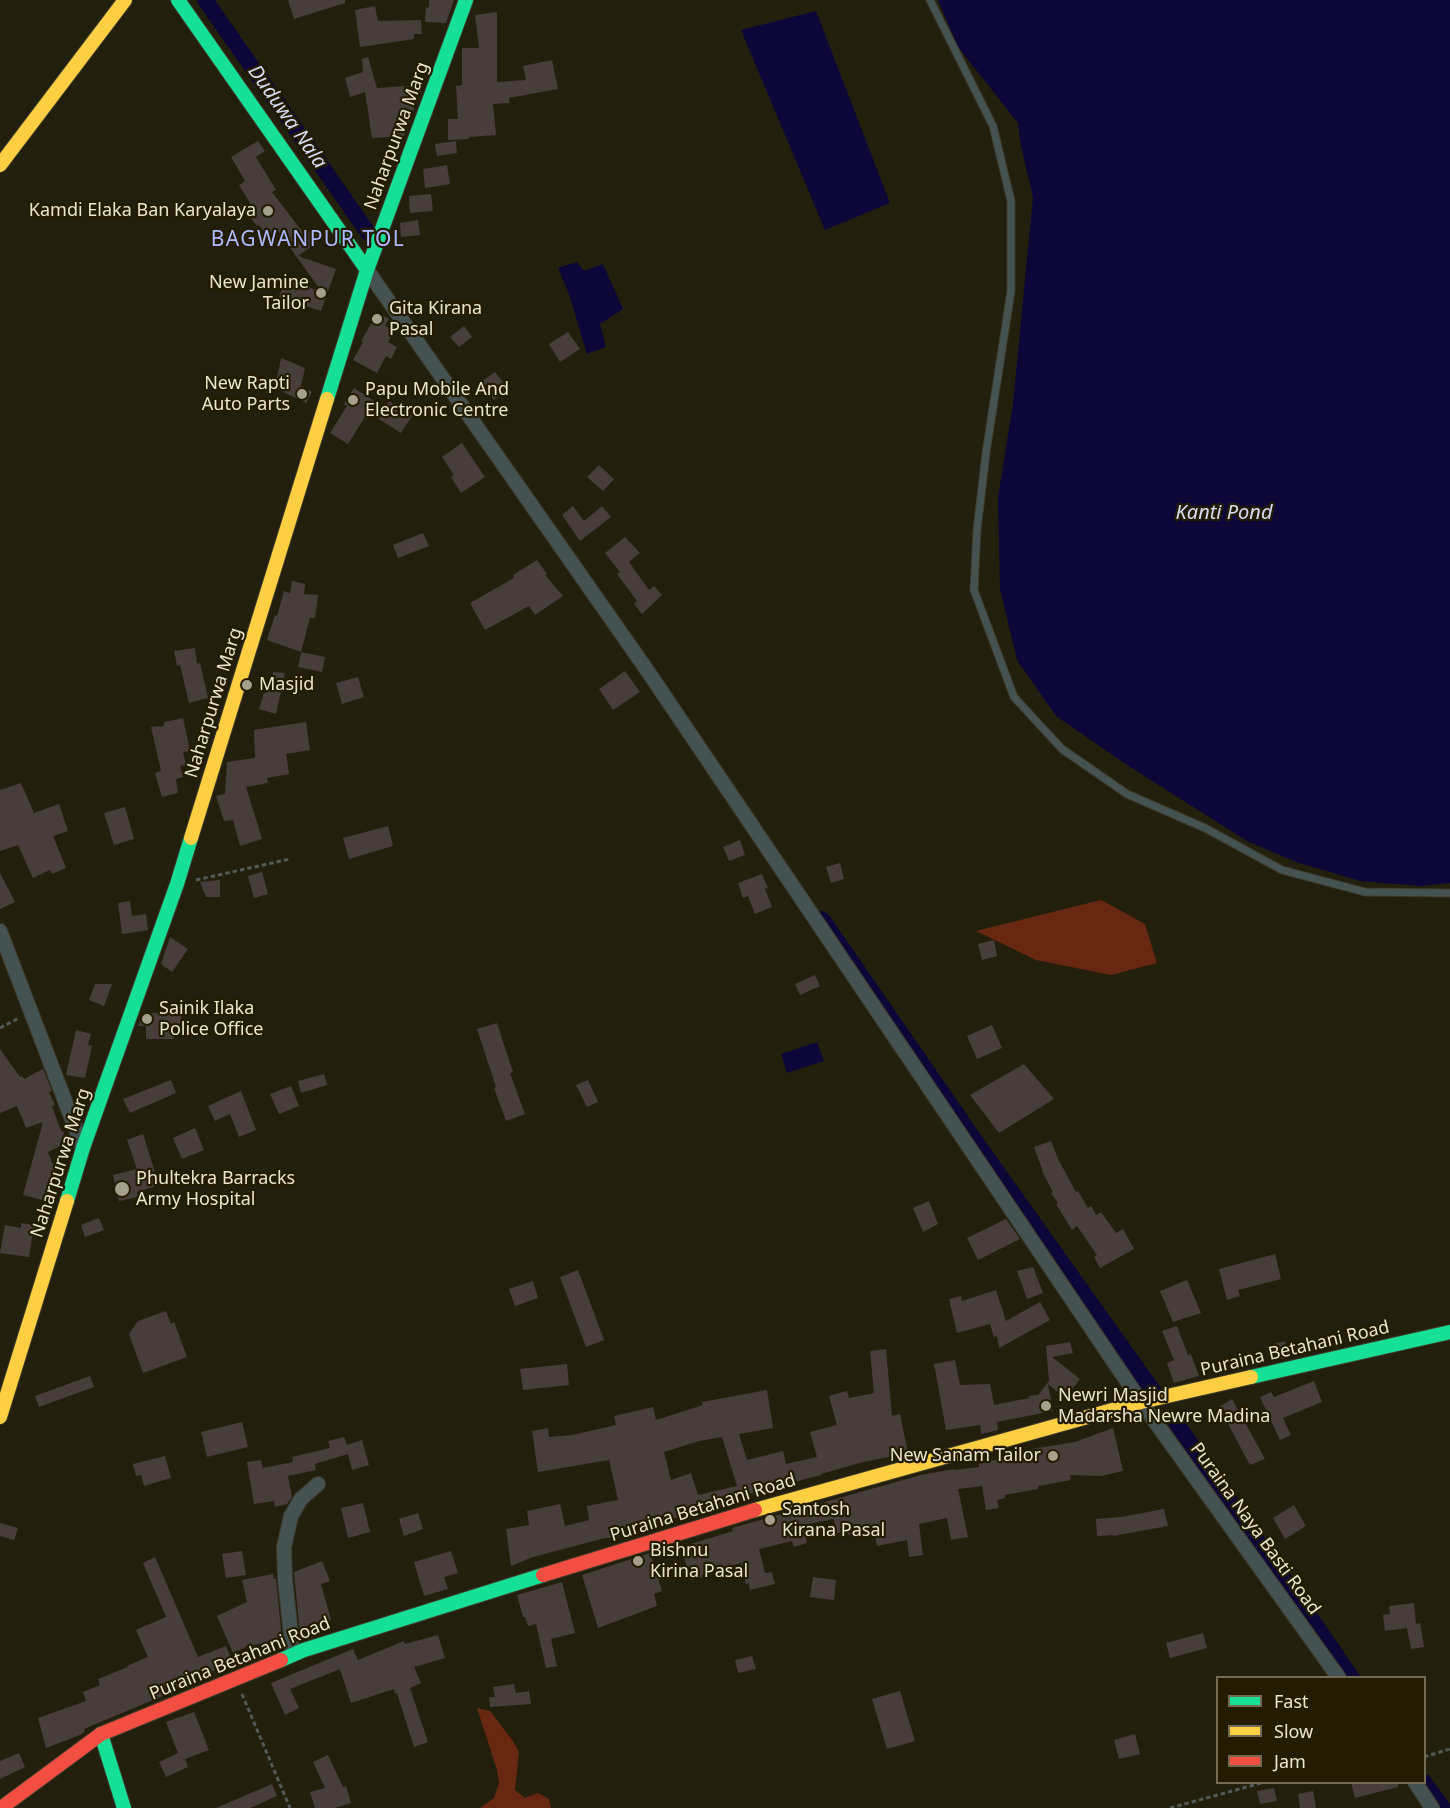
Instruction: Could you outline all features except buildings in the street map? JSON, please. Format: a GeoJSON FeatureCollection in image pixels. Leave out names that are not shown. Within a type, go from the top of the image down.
{"type":"FeatureCollection","features":[{"type":"Feature","properties":{"kind":"street"},"geometry":{"type":"LineString","coordinates":[[0,165],[125,0]]}},
{"type":"Feature","properties":{"kind":"street"},"geometry":{"type":"LineString","coordinates":[[178,0],[367,270]]}},
{"type":"Feature","properties":{"kind":"street","name":"Naharpurwa Marg"},"geometry":{"type":"LineString","coordinates":[[0,1417],[83,1148],[177,884],[367,270],[466,0]]}},
{"type":"Feature","properties":{"kind":"street","name":"Puraina Naya Basti Road"},"geometry":{"type":"LineString","coordinates":[[367,270],[649,673],[1141,1402],[1338,1676]]}},
{"type":"Feature","properties":{"kind":"street"},"geometry":{"type":"LineString","coordinates":[[0,931],[83,1148]]}},
{"type":"Feature","properties":{"kind":"street","name":"Puraina Betahani Road"},"geometry":{"type":"LineString","coordinates":[[1,1808],[101,1734],[293,1654],[725,1518],[1141,1402],[1450,1332]]}},
{"type":"Feature","properties":{"kind":"street"},"geometry":{"type":"LineString","coordinates":[[293,1654],[284,1547],[291,1516],[301,1499],[318,1484]]}},
{"type":"Feature","properties":{"kind":"street"},"geometry":{"type":"LineString","coordinates":[[101,1734],[124,1808]]}},
{"type":"Feature","properties":{"kind":"street"},"geometry":{"type":"LineString","coordinates":[[1416,1784],[1432,1808]]}},
{"type":"Feature","properties":{"kind":"lane"},"geometry":{"type":"LineString","coordinates":[[930,0],[993,126],[1011,201],[1011,291],[986,453],[977,530],[974,590],[1014,696],[1062,749],[1127,794],[1205,828],[1282,870],[1365,892],[1450,893]]}},
{"type":"Feature","properties":{"kind":"path"},"geometry":{"type":"LineString","coordinates":[[177,884],[290,860]]}},
{"type":"Feature","properties":{"kind":"path"},"geometry":{"type":"LineString","coordinates":[[0,1028],[31,1012]]}},
{"type":"Feature","properties":{"kind":"path"},"geometry":{"type":"LineString","coordinates":[[235,1678],[290,1808]]}},
{"type":"Feature","properties":{"kind":"path"},"geometry":{"type":"LineString","coordinates":[[1426,1757],[1450,1749]]}},
{"type":"Feature","properties":{"kind":"path"},"geometry":{"type":"LineString","coordinates":[[1170,1808],[1258,1784]]}},
{"type":"Feature","properties":{"kind":"shaded area"},"geometry":{"type":"Polygon","coordinates":[[[1101,900],[1145,924],[1157,963],[1111,975],[1036,960],[976,931],[1101,900]]]}},
{"type":"Feature","properties":{"kind":"shaded area"},"geometry":{"type":"Polygon","coordinates":[[[477,1708],[490,1711],[519,1752],[515,1790],[525,1798],[538,1793],[549,1799],[551,1808],[480,1808],[494,1798],[499,1783],[477,1708]]]}},
{"type":"Feature","properties":{"kind":"water","name":"Kanti Pond"},"geometry":{"type":"Polygon","coordinates":[[[938,0],[1450,0],[1450,883],[1420,886],[1360,881],[1296,862],[1247,841],[1127,765],[1056,716],[1017,660],[1000,589],[998,497],[1013,404],[1033,197],[1018,123],[958,47],[938,0]]]}},
{"type":"Feature","properties":{"kind":"water"},"geometry":{"type":"Polygon","coordinates":[[[816,11],[890,203],[825,230],[741,30],[816,11]]]}},
{"type":"Feature","properties":{"kind":"water"},"geometry":{"type":"Polygon","coordinates":[[[577,262],[584,271],[603,264],[623,309],[600,324],[606,347],[587,354],[569,294],[558,268],[577,262]]]}},
{"type":"Feature","properties":{"kind":"water"},"geometry":{"type":"Polygon","coordinates":[[[817,1042],[824,1061],[787,1073],[781,1054],[817,1042]]]}},
{"type":"Feature","properties":{"kind":"waterway","name":"Duduwa Nala"},"geometry":{"type":"LineString","coordinates":[[205,0],[369,234]]}},
{"type":"Feature","properties":{"kind":"waterway"},"geometry":{"type":"LineString","coordinates":[[822,919],[983,1152],[1156,1395]]}},
{"type":"Feature","properties":{"kind":"waterway"},"geometry":{"type":"LineString","coordinates":[[1175,1421],[1351,1676]]}},
{"type":"Feature","properties":{"kind":"waterway"},"geometry":{"type":"LineString","coordinates":[[1425,1784],[1443,1808]]}},
{"type":"Feature","properties":{"kind":"traffic: fast"},"geometry":{"type":"LineString","coordinates":[[178,0],[367,270]]}},
{"type":"Feature","properties":{"kind":"traffic: fast"},"geometry":{"type":"LineString","coordinates":[[327,399],[367,270],[466,0]]}},
{"type":"Feature","properties":{"kind":"traffic: fast"},"geometry":{"type":"LineString","coordinates":[[67,1201],[83,1148],[177,884],[191,838]]}},
{"type":"Feature","properties":{"kind":"traffic: fast"},"geometry":{"type":"LineString","coordinates":[[1251,1377],[1450,1332]]}},
{"type":"Feature","properties":{"kind":"traffic: fast"},"geometry":{"type":"LineString","coordinates":[[281,1660],[304,1650],[543,1575]]}},
{"type":"Feature","properties":{"kind":"traffic: fast"},"geometry":{"type":"LineString","coordinates":[[101,1734],[124,1808]]}},
{"type":"Feature","properties":{"kind":"traffic: slow"},"geometry":{"type":"LineString","coordinates":[[0,165],[125,0]]}},
{"type":"Feature","properties":{"kind":"traffic: slow"},"geometry":{"type":"LineString","coordinates":[[191,838],[327,399]]}},
{"type":"Feature","properties":{"kind":"traffic: slow"},"geometry":{"type":"LineString","coordinates":[[0,1417],[67,1201]]}},
{"type":"Feature","properties":{"kind":"traffic: slow"},"geometry":{"type":"LineString","coordinates":[[755,1510],[1141,1402],[1251,1377]]}},
{"type":"Feature","properties":{"kind":"traffic: jam"},"geometry":{"type":"LineString","coordinates":[[543,1575],[755,1510]]}},
{"type":"Feature","properties":{"kind":"traffic: jam"},"geometry":{"type":"LineString","coordinates":[[1,1808],[101,1734],[281,1660]]}},
{"type":"Feature","properties":{"kind":"place","name":"Kamdi Elaka Ban Karyalaya"},"geometry":{"type":"Point","coordinates":[268,211]}},
{"type":"Feature","properties":{"kind":"place","name":"New Jamine Tailor"},"geometry":{"type":"Point","coordinates":[321,293]}},
{"type":"Feature","properties":{"kind":"place","name":"Gita Kirana Pasal"},"geometry":{"type":"Point","coordinates":[377,319]}},
{"type":"Feature","properties":{"kind":"place","name":"New Rapti Auto Parts"},"geometry":{"type":"Point","coordinates":[302,394]}},
{"type":"Feature","properties":{"kind":"place","name":"Papu Mobile And Electronic Centre"},"geometry":{"type":"Point","coordinates":[353,400]}},
{"type":"Feature","properties":{"kind":"place","name":"Masjid"},"geometry":{"type":"Point","coordinates":[247,685]}},
{"type":"Feature","properties":{"kind":"place","name":"Sainik Ilaka Police Office"},"geometry":{"type":"Point","coordinates":[147,1019]}},
{"type":"Feature","properties":{"kind":"place","name":"Phultekra Barracks Army Hospital"},"geometry":{"type":"Point","coordinates":[122,1189]}},
{"type":"Feature","properties":{"kind":"place","name":"Newri Masjid Madarsha Newre Madina"},"geometry":{"type":"Point","coordinates":[1046,1406]}},
{"type":"Feature","properties":{"kind":"place","name":"New Sanam Tailor"},"geometry":{"type":"Point","coordinates":[1053,1456]}},
{"type":"Feature","properties":{"kind":"place","name":"Santosh Kirana Pasal"},"geometry":{"type":"Point","coordinates":[770,1520]}},
{"type":"Feature","properties":{"kind":"place","name":"Bishnu Kirina Pasal"},"geometry":{"type":"Point","coordinates":[638,1561]}},
{"type":"Feature","properties":{"kind":"district","name":"BAGWANPUR TOL"},"geometry":{"type":"Point","coordinates":[308,240]}}]}
